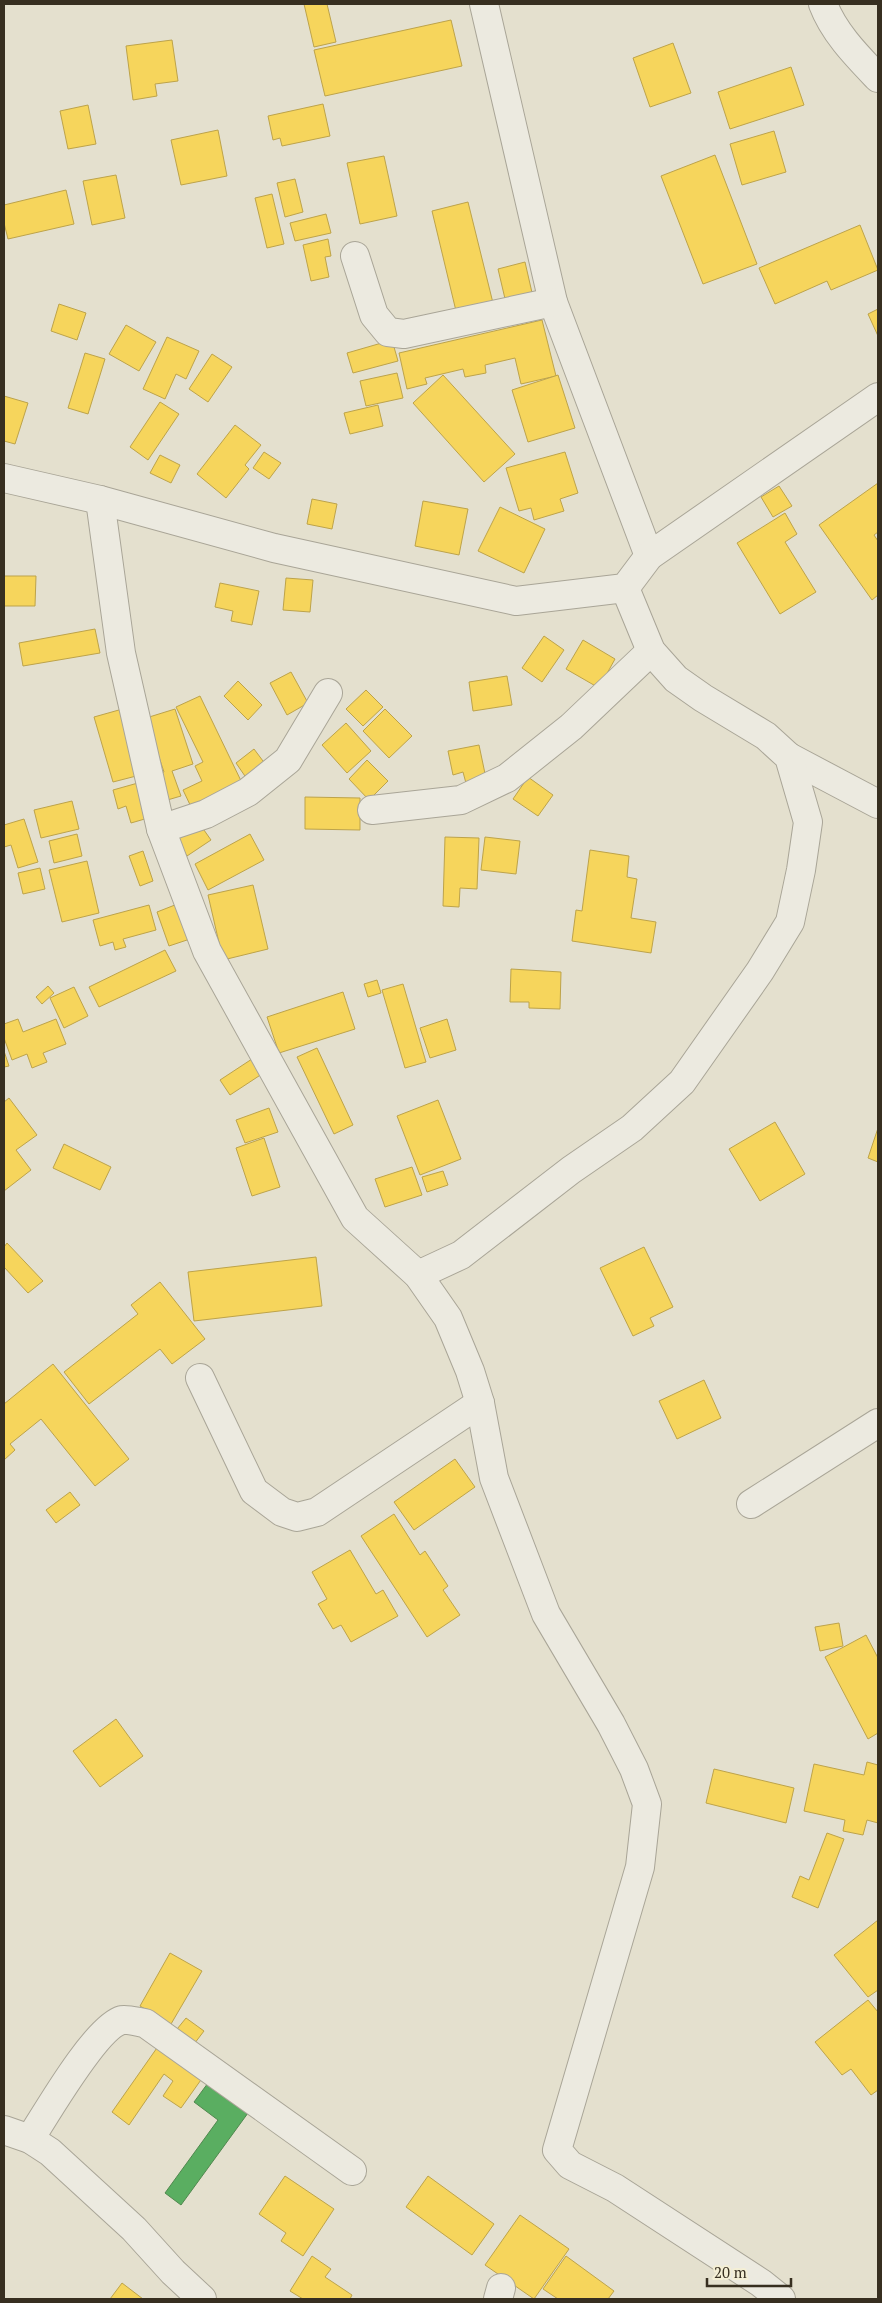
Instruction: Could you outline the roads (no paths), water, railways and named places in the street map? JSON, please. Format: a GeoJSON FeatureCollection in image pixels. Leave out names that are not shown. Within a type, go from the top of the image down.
{"type":"FeatureCollection","features":[{"type":"Feature","properties":{"kind":"street"},"geometry":{"type":"LineString","coordinates":[[484,4],[553,302],[649,556]]}},
{"type":"Feature","properties":{"kind":"street"},"geometry":{"type":"LineString","coordinates":[[823,4],[828,16],[851,50],[878,78]]}},
{"type":"Feature","properties":{"kind":"street"},"geometry":{"type":"LineString","coordinates":[[355,256],[374,315],[388,332],[404,334],[553,302]]}},
{"type":"Feature","properties":{"kind":"street"},"geometry":{"type":"LineString","coordinates":[[4,478],[100,500],[274,548],[516,601],[625,588],[649,556],[878,397]]}},
{"type":"Feature","properties":{"kind":"street"},"geometry":{"type":"LineString","coordinates":[[100,500],[120,653],[161,829],[208,951],[355,1218],[418,1275],[448,1318],[470,1371],[480,1403],[494,1478],[546,1614],[611,1724],[634,1769],[647,1804],[640,1867],[557,2150],[570,2165],[614,2188],[761,2283],[781,2299]]}},
{"type":"Feature","properties":{"kind":"street"},"geometry":{"type":"LineString","coordinates":[[625,588],[651,651],[676,679],[703,698],[766,736],[789,757],[878,804]]}},
{"type":"Feature","properties":{"kind":"street"},"geometry":{"type":"LineString","coordinates":[[372,810],[461,800],[507,778],[571,727],[651,651]]}},
{"type":"Feature","properties":{"kind":"street"},"geometry":{"type":"LineString","coordinates":[[161,829],[206,814],[248,792],[288,760],[328,693]]}},
{"type":"Feature","properties":{"kind":"street"},"geometry":{"type":"LineString","coordinates":[[418,1275],[462,1255],[571,1170],[632,1128],[687,1075],[760,971],[790,922],[801,870],[808,822],[789,757]]}},
{"type":"Feature","properties":{"kind":"street"},"geometry":{"type":"LineString","coordinates":[[200,1378],[254,1491],[282,1512],[297,1517],[317,1512],[480,1403]]}},
{"type":"Feature","properties":{"kind":"street"},"geometry":{"type":"LineString","coordinates":[[751,1504],[878,1423]]}},
{"type":"Feature","properties":{"kind":"street"},"geometry":{"type":"LineString","coordinates":[[30,2138],[90,2048],[111,2026],[122,2020],[145,2022],[352,2170]]}},
{"type":"Feature","properties":{"kind":"street"},"geometry":{"type":"LineString","coordinates":[[4,2130],[30,2138],[50,2152],[97,2193],[202,2299]]}}]}
